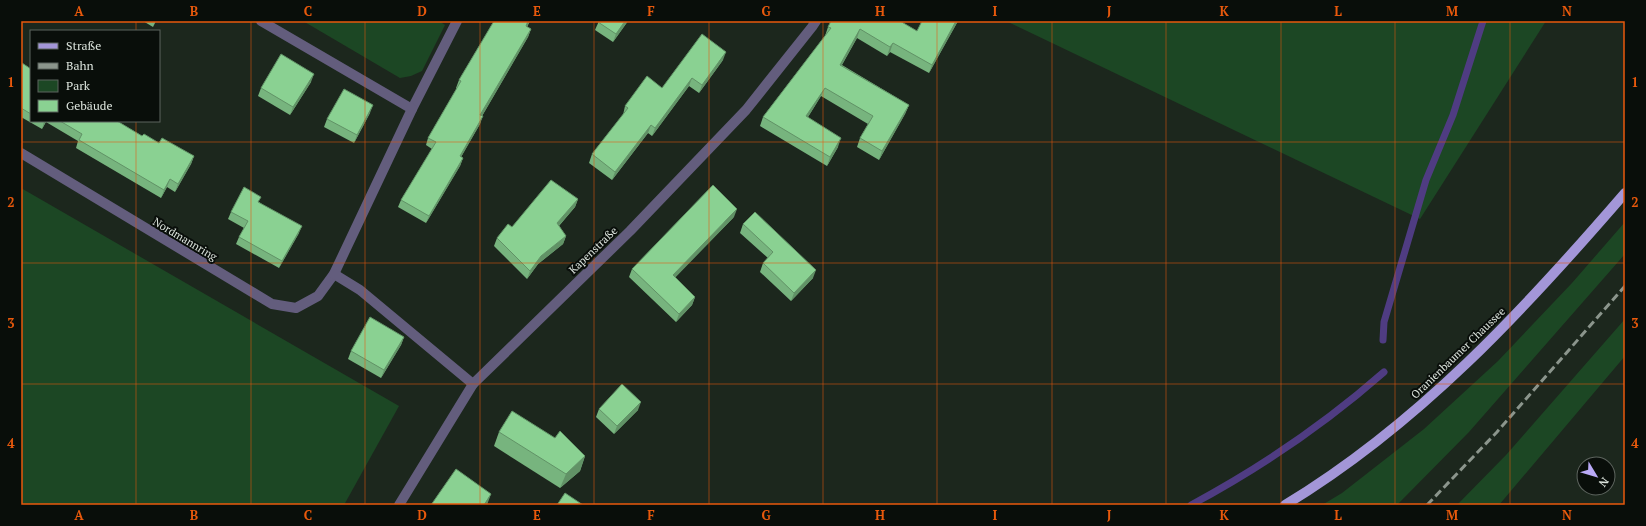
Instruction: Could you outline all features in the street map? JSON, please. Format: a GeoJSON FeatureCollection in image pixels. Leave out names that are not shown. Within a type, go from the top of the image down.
{"type":"FeatureCollection","features":[{"type":"Feature","properties":{"kind":"main road","name":"Oranienbaumer Chaussee"},"geometry":{"type":"LineString","coordinates":[[1285,505],[1351,461],[1440,390],[1562,266],[1625,193]]}},
{"type":"Feature","properties":{"kind":"street"},"geometry":{"type":"LineString","coordinates":[[261,21],[412,109]]}},
{"type":"Feature","properties":{"kind":"street","name":"Nordmannring"},"geometry":{"type":"LineString","coordinates":[[21,154],[272,304],[296,308],[318,296],[334,274],[412,109],[457,21]]}},
{"type":"Feature","properties":{"kind":"street","name":"Kapenstraße"},"geometry":{"type":"LineString","coordinates":[[399,505],[473,384],[630,231],[746,110],[816,21]]}},
{"type":"Feature","properties":{"kind":"street"},"geometry":{"type":"LineString","coordinates":[[334,274],[360,290],[473,384]]}},
{"type":"Feature","properties":{"kind":"green space"},"geometry":{"type":"Polygon","coordinates":[[[303,21],[439,21],[445,25],[422,71],[411,76],[400,78],[303,21]]]}},
{"type":"Feature","properties":{"kind":"green space"},"geometry":{"type":"Polygon","coordinates":[[[1006,21],[1546,21],[1420,219],[1006,21]]]}},
{"type":"Feature","properties":{"kind":"green space"},"geometry":{"type":"Polygon","coordinates":[[[21,188],[399,406],[344,505],[21,505],[21,188]]]}},
{"type":"Feature","properties":{"kind":"green space"},"geometry":{"type":"Polygon","coordinates":[[[1625,222],[1625,254],[1469,432],[1397,505],[1322,505],[1342,493],[1424,429],[1498,361],[1572,283],[1625,222]]]}},
{"type":"Feature","properties":{"kind":"green space"},"geometry":{"type":"Polygon","coordinates":[[[1625,319],[1625,356],[1499,505],[1457,505],[1506,455],[1625,319]]]}},
{"type":"Feature","properties":{"kind":"building"},"geometry":{"type":"Polygon","coordinates":[[[494,21],[528,21],[526,26],[531,29],[480,115],[483,116],[460,156],[463,158],[429,216],[401,200],[436,142],[428,138],[461,81],[459,80],[494,21]]]}},
{"type":"Feature","properties":{"kind":"building"},"geometry":{"type":"Polygon","coordinates":[[[625,21],[616,34],[598,22],[625,21]]]}},
{"type":"Feature","properties":{"kind":"building"},"geometry":{"type":"Polygon","coordinates":[[[831,21],[900,21],[917,31],[922,21],[956,21],[932,65],[893,43],[890,47],[860,29],[840,65],[909,105],[882,151],[860,138],[873,116],[825,88],[806,116],[841,138],[830,157],[763,117],[831,28],[828,27],[831,21]]]}},
{"type":"Feature","properties":{"kind":"building"},"geometry":{"type":"Polygon","coordinates":[[[702,34],[726,52],[702,85],[692,78],[655,128],[651,125],[615,172],[592,154],[628,108],[625,106],[647,76],[662,88],[702,34]]]}},
{"type":"Feature","properties":{"kind":"building"},"geometry":{"type":"Polygon","coordinates":[[[281,54],[314,74],[293,107],[261,88],[281,54]]]}},
{"type":"Feature","properties":{"kind":"building"},"geometry":{"type":"Polygon","coordinates":[[[22,63],[30,68],[30,113],[21,108],[22,63]]]}},
{"type":"Feature","properties":{"kind":"building"},"geometry":{"type":"Polygon","coordinates":[[[344,89],[373,105],[357,135],[327,119],[344,89]]]}},
{"type":"Feature","properties":{"kind":"building"},"geometry":{"type":"Polygon","coordinates":[[[62,122],[119,122],[142,136],[144,134],[159,143],[162,138],[194,156],[178,184],[170,179],[164,190],[79,140],[82,134],[62,122]]]}},
{"type":"Feature","properties":{"kind":"building"},"geometry":{"type":"Polygon","coordinates":[[[551,180],[578,199],[557,223],[566,236],[541,256],[530,271],[497,238],[508,224],[512,227],[551,180]]]}},
{"type":"Feature","properties":{"kind":"building"},"geometry":{"type":"Polygon","coordinates":[[[713,185],[737,209],[673,275],[695,297],[679,314],[632,269],[713,185]]]}},
{"type":"Feature","properties":{"kind":"building"},"geometry":{"type":"Polygon","coordinates":[[[244,187],[261,197],[258,202],[302,226],[282,261],[239,237],[248,221],[231,212],[244,187]]]}},
{"type":"Feature","properties":{"kind":"building"},"geometry":{"type":"Polygon","coordinates":[[[755,212],[816,270],[794,293],[763,263],[773,252],[743,224],[755,212]]]}},
{"type":"Feature","properties":{"kind":"building"},"geometry":{"type":"Polygon","coordinates":[[[370,317],[404,337],[384,370],[351,351],[370,317]]]}},
{"type":"Feature","properties":{"kind":"building"},"geometry":{"type":"Polygon","coordinates":[[[622,384],[641,402],[617,426],[599,409],[622,384]]]}},
{"type":"Feature","properties":{"kind":"building"},"geometry":{"type":"Polygon","coordinates":[[[512,411],[555,438],[560,431],[585,456],[566,474],[499,432],[512,411]]]}},
{"type":"Feature","properties":{"kind":"building"},"geometry":{"type":"Polygon","coordinates":[[[456,469],[491,494],[484,505],[431,505],[456,469]]]}},
{"type":"Feature","properties":{"kind":"building"},"geometry":{"type":"Polygon","coordinates":[[[565,493],[583,505],[557,505],[565,493]]]}},
{"type":"Feature","properties":{"kind":"waterway"},"geometry":{"type":"LineString","coordinates":[[1383,340],[1384,322],[1426,180],[1453,115],[1483,21]]}},
{"type":"Feature","properties":{"kind":"waterway"},"geometry":{"type":"LineString","coordinates":[[1191,505],[1242,476],[1292,444],[1316,427],[1384,372]]}},
{"type":"Feature","properties":{"kind":"railway"},"geometry":{"type":"LineString","coordinates":[[1427,505],[1497,432],[1625,286]]}}]}
